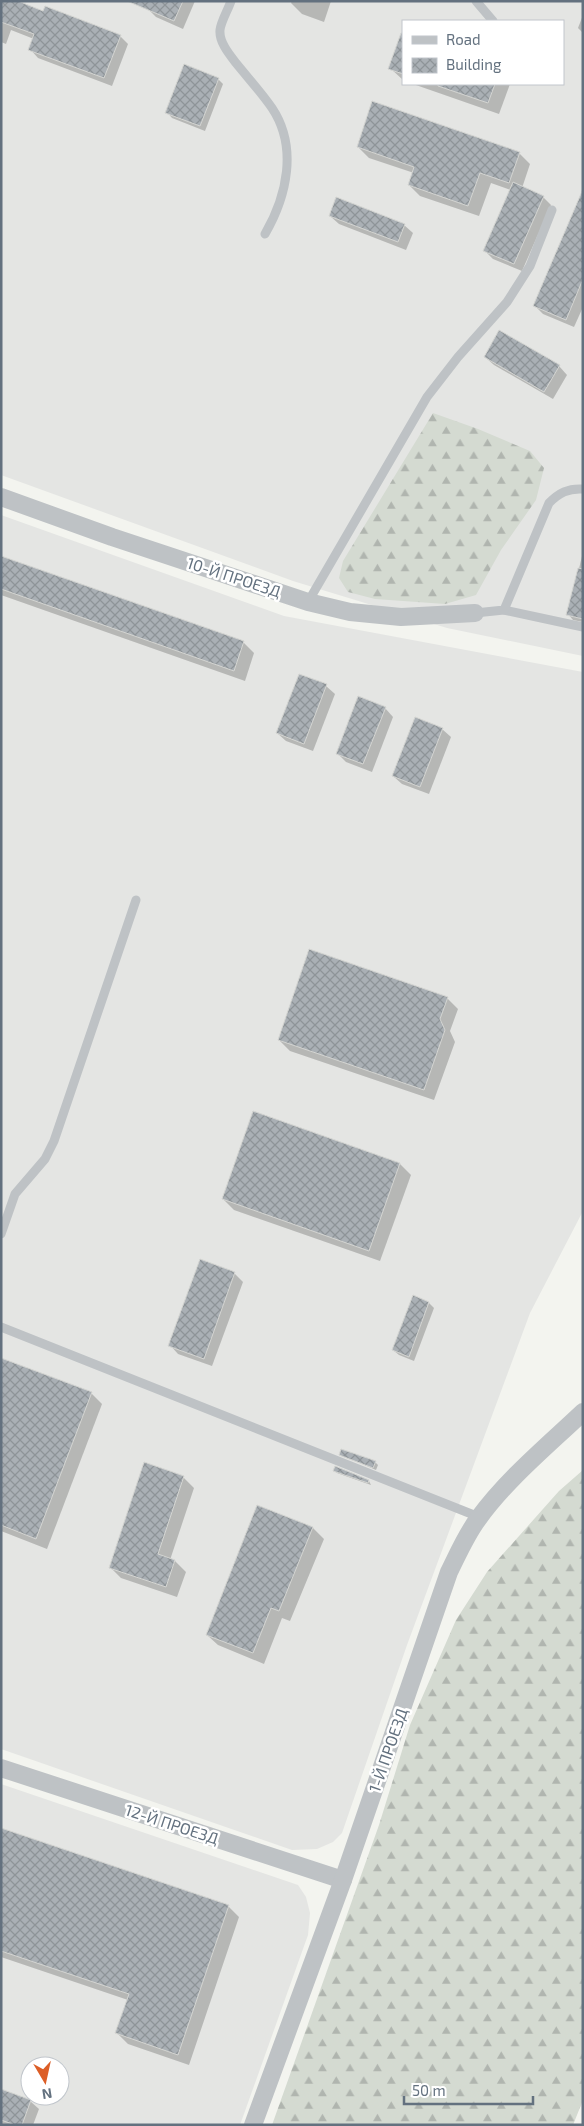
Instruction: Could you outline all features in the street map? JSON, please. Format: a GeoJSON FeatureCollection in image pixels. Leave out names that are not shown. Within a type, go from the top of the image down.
{"type":"FeatureCollection","features":[{"type":"Feature","properties":{"kind":"street","name":"10-Й ПРОЕЗД"},"geometry":{"type":"LineString","coordinates":[[1,497],[112,537],[308,602],[350,612],[401,616],[475,613]]}},
{"type":"Feature","properties":{"kind":"street","name":"1-Й ПРОЕЗД"},"geometry":{"type":"LineString","coordinates":[[253,2125],[343,1880],[449,1572],[464,1539],[479,1517],[526,1466],[583,1412]]}},
{"type":"Feature","properties":{"kind":"street","name":"12-Й ПРОЕЗД"},"geometry":{"type":"LineString","coordinates":[[1,1768],[343,1880]]}},
{"type":"Feature","properties":{"kind":"lane"},"geometry":{"type":"LineString","coordinates":[[231,1],[220,30],[222,41],[230,55],[273,109],[282,128],[286,146],[287,173],[283,196],[275,217],[265,234]]}},
{"type":"Feature","properties":{"kind":"lane"},"geometry":{"type":"LineString","coordinates":[[476,1],[492,20]]}},
{"type":"Feature","properties":{"kind":"lane"},"geometry":{"type":"LineString","coordinates":[[308,602],[427,397],[458,357],[507,302],[530,266],[552,210]]}},
{"type":"Feature","properties":{"kind":"lane"},"geometry":{"type":"LineString","coordinates":[[504,610],[549,503],[558,494],[572,488],[583,489]]}},
{"type":"Feature","properties":{"kind":"lane"},"geometry":{"type":"LineString","coordinates":[[475,613],[504,610],[583,627]]}},
{"type":"Feature","properties":{"kind":"lane"},"geometry":{"type":"LineString","coordinates":[[1,1234],[15,1194],[45,1159],[54,1141],[136,900]]}},
{"type":"Feature","properties":{"kind":"lane"},"geometry":{"type":"LineString","coordinates":[[1,1327],[479,1517]]}},
{"type":"Feature","properties":{"kind":"shaded area"},"geometry":{"type":"Polygon","coordinates":[[[1,1],[583,1],[583,656],[447,628],[293,581],[1,475],[1,1]]]}},
{"type":"Feature","properties":{"kind":"shaded area"},"geometry":{"type":"Polygon","coordinates":[[[1,515],[284,616],[583,672],[583,1211],[530,1313],[407,1645],[342,1833],[333,1842],[317,1849],[292,1850],[1,1749],[1,515]]]}},
{"type":"Feature","properties":{"kind":"shaded area"},"geometry":{"type":"Polygon","coordinates":[[[1,1784],[298,1885],[306,1897],[310,1913],[308,1935],[240,2125],[1,2125],[1,1784]]]}},
{"type":"Feature","properties":{"kind":"green space"},"geometry":{"type":"Polygon","coordinates":[[[433,413],[478,429],[530,451],[544,468],[536,500],[501,550],[476,595],[445,604],[375,599],[348,592],[339,578],[343,561],[433,413]]]}},
{"type":"Feature","properties":{"kind":"green space"},"geometry":{"type":"Polygon","coordinates":[[[583,1470],[583,2100],[573,2125],[272,2125],[379,1825],[410,1725],[456,1620],[487,1572],[559,1491],[583,1470]]]}},
{"type":"Feature","properties":{"kind":"building"},"geometry":{"type":"Polygon","coordinates":[[[1,1],[18,1],[43,11],[45,6],[121,35],[104,78],[28,50],[34,34],[1,22],[1,1]]]}},
{"type":"Feature","properties":{"kind":"building"},"geometry":{"type":"Polygon","coordinates":[[[127,1],[183,1],[174,21],[127,1]]]}},
{"type":"Feature","properties":{"kind":"building"},"geometry":{"type":"Polygon","coordinates":[[[401,33],[402,33],[402,74],[388,69],[401,33]]]}},
{"type":"Feature","properties":{"kind":"building"},"geometry":{"type":"Polygon","coordinates":[[[184,64],[219,78],[200,126],[165,113],[184,64]]]}},
{"type":"Feature","properties":{"kind":"building"},"geometry":{"type":"Polygon","coordinates":[[[438,85],[495,85],[488,103],[438,85]]]}},
{"type":"Feature","properties":{"kind":"building"},"geometry":{"type":"Polygon","coordinates":[[[372,101],[520,152],[509,183],[480,173],[468,206],[408,185],[414,167],[357,147],[372,101]]]}},
{"type":"Feature","properties":{"kind":"building"},"geometry":{"type":"Polygon","coordinates":[[[513,182],[544,196],[514,264],[483,251],[513,182]]]}},
{"type":"Feature","properties":{"kind":"building"},"geometry":{"type":"Polygon","coordinates":[[[583,189],[583,279],[566,320],[533,306],[583,189]]]}},
{"type":"Feature","properties":{"kind":"building"},"geometry":{"type":"Polygon","coordinates":[[[336,197],[405,224],[398,242],[329,216],[336,197]]]}},
{"type":"Feature","properties":{"kind":"building"},"geometry":{"type":"Polygon","coordinates":[[[499,330],[560,365],[544,392],[484,357],[499,330]]]}},
{"type":"Feature","properties":{"kind":"building"},"geometry":{"type":"Polygon","coordinates":[[[1,556],[244,641],[234,671],[1,589],[1,556]]]}},
{"type":"Feature","properties":{"kind":"building"},"geometry":{"type":"Polygon","coordinates":[[[578,568],[583,569],[583,619],[566,615],[578,568]]]}},
{"type":"Feature","properties":{"kind":"building"},"geometry":{"type":"Polygon","coordinates":[[[299,674],[327,684],[304,744],[276,733],[299,674]]]}},
{"type":"Feature","properties":{"kind":"building"},"geometry":{"type":"Polygon","coordinates":[[[358,696],[386,707],[363,764],[336,754],[358,696]]]}},
{"type":"Feature","properties":{"kind":"building"},"geometry":{"type":"Polygon","coordinates":[[[415,717],[443,728],[420,787],[392,776],[415,717]]]}},
{"type":"Feature","properties":{"kind":"building"},"geometry":{"type":"Polygon","coordinates":[[[309,949],[448,997],[440,1019],[445,1030],[424,1090],[278,1040],[309,949]]]}},
{"type":"Feature","properties":{"kind":"building"},"geometry":{"type":"Polygon","coordinates":[[[253,1111],[400,1163],[369,1251],[222,1199],[253,1111]]]}},
{"type":"Feature","properties":{"kind":"building"},"geometry":{"type":"Polygon","coordinates":[[[200,1259],[235,1272],[204,1359],[168,1346],[200,1259]]]}},
{"type":"Feature","properties":{"kind":"building"},"geometry":{"type":"Polygon","coordinates":[[[413,1295],[429,1302],[409,1357],[392,1350],[413,1295]]]}},
{"type":"Feature","properties":{"kind":"building"},"geometry":{"type":"Polygon","coordinates":[[[1,1358],[92,1392],[36,1539],[1,1525],[1,1358]]]}},
{"type":"Feature","properties":{"kind":"building"},"geometry":{"type":"Polygon","coordinates":[[[341,1449],[376,1461],[373,1468],[339,1455],[341,1449]]]}},
{"type":"Feature","properties":{"kind":"building"},"geometry":{"type":"Polygon","coordinates":[[[144,1462],[184,1476],[158,1554],[175,1560],[166,1587],[109,1568],[144,1462]]]}},
{"type":"Feature","properties":{"kind":"building"},"geometry":{"type":"Polygon","coordinates":[[[335,1466],[369,1480],[368,1483],[333,1471],[335,1466]]]}},
{"type":"Feature","properties":{"kind":"building"},"geometry":{"type":"Polygon","coordinates":[[[257,1505],[313,1527],[279,1611],[271,1608],[253,1653],[206,1635],[257,1505]]]}},
{"type":"Feature","properties":{"kind":"building"},"geometry":{"type":"Polygon","coordinates":[[[1,1828],[229,1905],[178,2055],[115,2033],[129,1994],[1,1951],[1,1828]]]}},
{"type":"Feature","properties":{"kind":"building"},"geometry":{"type":"Polygon","coordinates":[[[1,2089],[20,2096],[20,2106],[29,2106],[22,2125],[15,2125],[1,2120],[1,2089]]]}}]}
